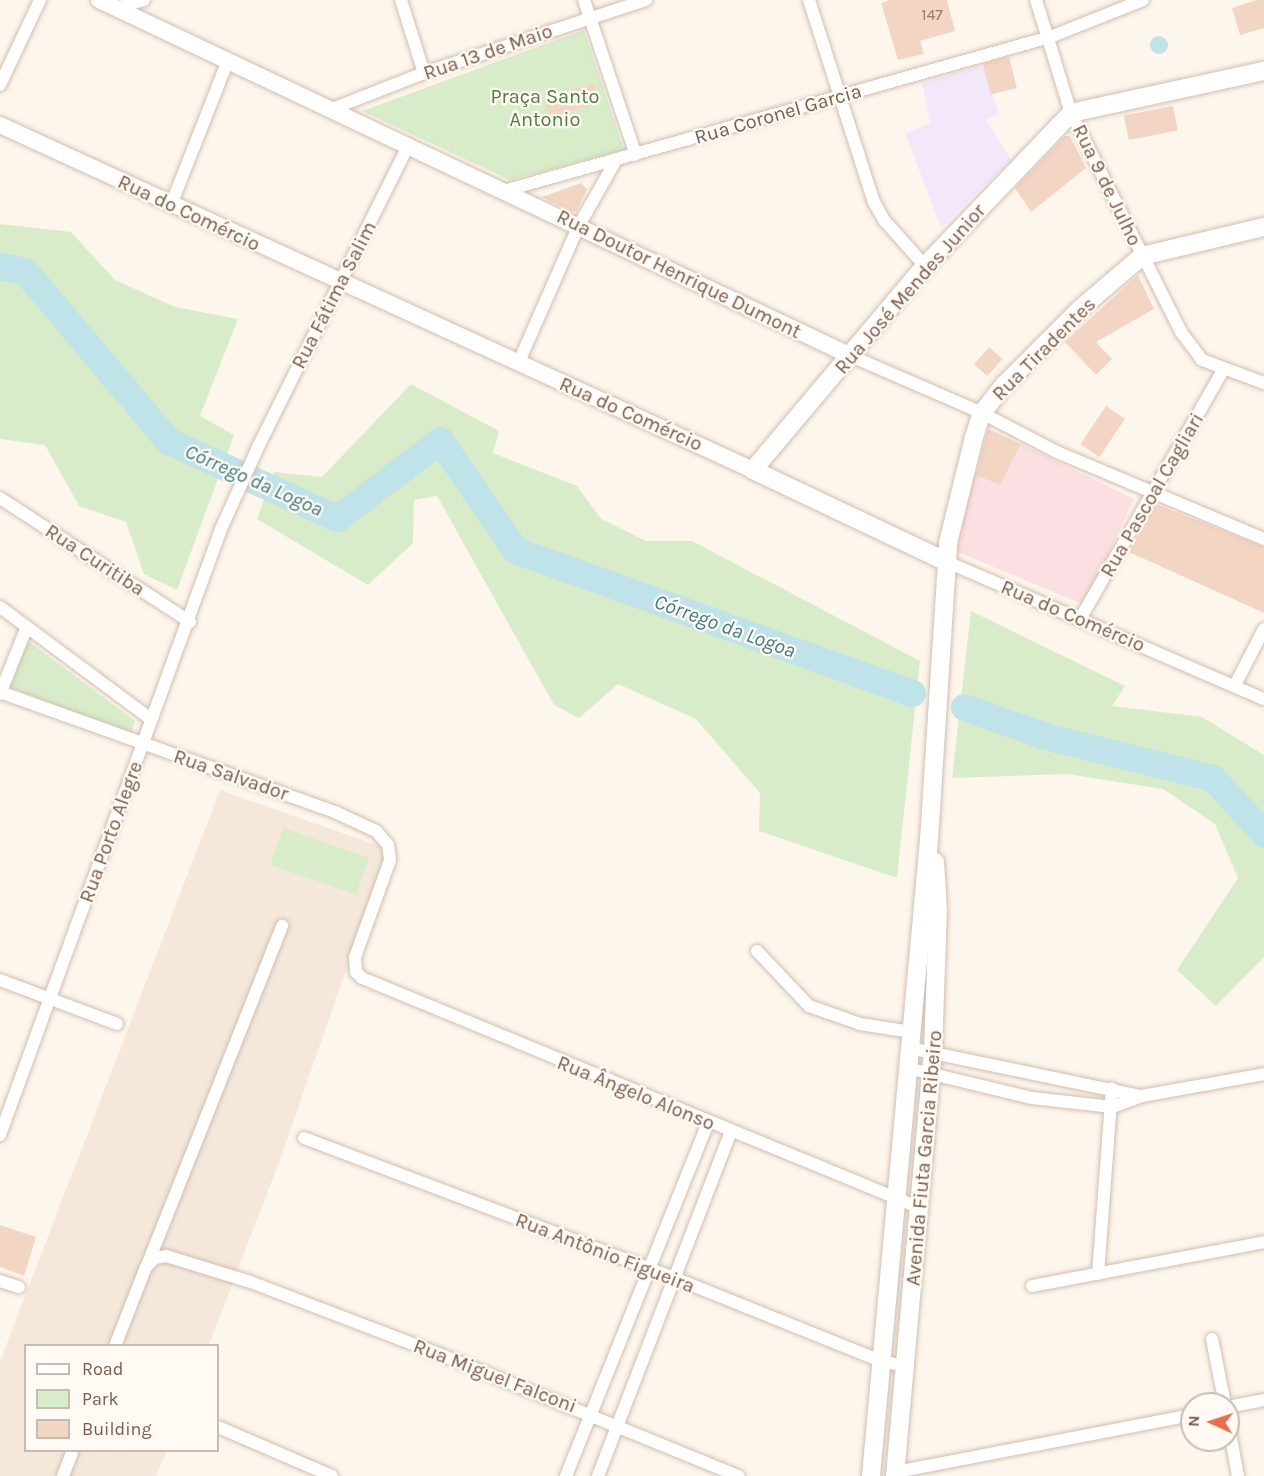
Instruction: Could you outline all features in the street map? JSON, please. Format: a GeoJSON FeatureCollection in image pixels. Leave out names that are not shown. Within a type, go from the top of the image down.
{"type":"FeatureCollection","features":[{"type":"Feature","properties":{"kind":"main road"},"geometry":{"type":"LineString","coordinates":[[1071,113],[1264,71]]}},
{"type":"Feature","properties":{"kind":"main road","name":"Rua José Mendes Junior"},"geometry":{"type":"LineString","coordinates":[[753,470],[925,266],[1071,113]]}},
{"type":"Feature","properties":{"kind":"main road"},"geometry":{"type":"LineString","coordinates":[[1142,256],[1264,227]]}},
{"type":"Feature","properties":{"kind":"main road","name":"Rua Tiradentes"},"geometry":{"type":"LineString","coordinates":[[947,562],[952,520],[982,412],[1080,309],[1142,256]]}},
{"type":"Feature","properties":{"kind":"main road","name":"Rua do Comércio"},"geometry":{"type":"LineString","coordinates":[[753,470],[947,562]]}},
{"type":"Feature","properties":{"kind":"main road","name":"Avenida Fiuta Garcia Ribeiro"},"geometry":{"type":"LineString","coordinates":[[871,1476],[879,1360],[929,840],[947,562]]}},
{"type":"Feature","properties":{"kind":"main road","name":"Avenida Fiuta Garcia Ribeiro"},"geometry":{"type":"LineString","coordinates":[[895,1474],[907,1367],[936,1000],[938,884],[929,840]]}},
{"type":"Feature","properties":{"kind":"main road"},"geometry":{"type":"LineString","coordinates":[[914,998],[936,1000]]}},
{"type":"Feature","properties":{"kind":"street"},"geometry":{"type":"LineString","coordinates":[[0,85],[40,0]]}},
{"type":"Feature","properties":{"kind":"street","name":"Rua Doutor Henrique Dumont"},"geometry":{"type":"LineString","coordinates":[[99,0],[507,190],[851,356],[982,412],[1057,452],[1264,539]]}},
{"type":"Feature","properties":{"kind":"street"},"geometry":{"type":"LineString","coordinates":[[116,8],[144,0]]}},
{"type":"Feature","properties":{"kind":"street"},"geometry":{"type":"LineString","coordinates":[[401,0],[424,73]]}},
{"type":"Feature","properties":{"kind":"street"},"geometry":{"type":"LineString","coordinates":[[585,0],[636,155]]}},
{"type":"Feature","properties":{"kind":"street","name":"Rua 13 de Maio"},"geometry":{"type":"LineString","coordinates":[[332,109],[424,73],[646,0]]}},
{"type":"Feature","properties":{"kind":"street"},"geometry":{"type":"LineString","coordinates":[[809,0],[838,96],[874,202],[884,220],[925,266]]}},
{"type":"Feature","properties":{"kind":"street","name":"Rua 9 de Julho"},"geometry":{"type":"LineString","coordinates":[[1036,0],[1050,37],[1071,113],[1142,256],[1181,332],[1202,360],[1223,370]]}},
{"type":"Feature","properties":{"kind":"street","name":"Rua Coronel Garcia"},"geometry":{"type":"LineString","coordinates":[[507,190],[615,162],[838,96],[1050,37],[1143,0]]}},
{"type":"Feature","properties":{"kind":"street"},"geometry":{"type":"LineString","coordinates":[[171,205],[228,60]]}},
{"type":"Feature","properties":{"kind":"street","name":"Rua do Comércio"},"geometry":{"type":"LineString","coordinates":[[0,125],[340,283],[753,470]]}},
{"type":"Feature","properties":{"kind":"street","name":"Rua Fátima Salim"},"geometry":{"type":"LineString","coordinates":[[221,529],[259,445],[408,144]]}},
{"type":"Feature","properties":{"kind":"street"},"geometry":{"type":"LineString","coordinates":[[518,364],[578,226],[615,162]]}},
{"type":"Feature","properties":{"kind":"street"},"geometry":{"type":"LineString","coordinates":[[1223,370],[1264,383]]}},
{"type":"Feature","properties":{"kind":"street","name":"Rua Pascoal Cagliari"},"geometry":{"type":"LineString","coordinates":[[1080,619],[1155,494],[1223,370]]}},
{"type":"Feature","properties":{"kind":"street","name":"Rua Curitiba"},"geometry":{"type":"LineString","coordinates":[[0,498],[190,622]]}},
{"type":"Feature","properties":{"kind":"street","name":"Rua Porto Alegre"},"geometry":{"type":"LineString","coordinates":[[0,1135],[151,719],[190,622],[221,529]]}},
{"type":"Feature","properties":{"kind":"street","name":"Rua do Comércio"},"geometry":{"type":"LineString","coordinates":[[947,562],[1264,699]]}},
{"type":"Feature","properties":{"kind":"street"},"geometry":{"type":"LineString","coordinates":[[0,607],[26,629],[151,719]]}},
{"type":"Feature","properties":{"kind":"street"},"geometry":{"type":"LineString","coordinates":[[0,693],[26,629]]}},
{"type":"Feature","properties":{"kind":"street"},"geometry":{"type":"LineString","coordinates":[[1235,685],[1264,629]]}},
{"type":"Feature","properties":{"kind":"street","name":"Rua Salvador"},"geometry":{"type":"LineString","coordinates":[[0,693],[364,823],[388,844],[387,874],[358,945],[356,972]]}},
{"type":"Feature","properties":{"kind":"street"},"geometry":{"type":"LineString","coordinates":[[116,1344],[282,926]]}},
{"type":"Feature","properties":{"kind":"street"},"geometry":{"type":"LineString","coordinates":[[757,951],[809,1006],[910,1040],[933,1052],[1063,1082],[1142,1096]]}},
{"type":"Feature","properties":{"kind":"street","name":"Rua Ângelo Alonso"},"geometry":{"type":"LineString","coordinates":[[356,972],[394,994],[918,1207]]}},
{"type":"Feature","properties":{"kind":"street"},"geometry":{"type":"LineString","coordinates":[[0,980],[117,1024]]}},
{"type":"Feature","properties":{"kind":"street"},"geometry":{"type":"LineString","coordinates":[[907,1068],[1049,1101],[1112,1107],[1142,1096],[1264,1074]]}},
{"type":"Feature","properties":{"kind":"street"},"geometry":{"type":"LineString","coordinates":[[1098,1274],[1112,1089]]}},
{"type":"Feature","properties":{"kind":"street"},"geometry":{"type":"LineString","coordinates":[[566,1476],[708,1123]]}},
{"type":"Feature","properties":{"kind":"street"},"geometry":{"type":"LineString","coordinates":[[598,1476],[620,1427],[731,1132]]}},
{"type":"Feature","properties":{"kind":"street","name":"Rua Antônio Figueira"},"geometry":{"type":"LineString","coordinates":[[304,1138],[677,1279],[879,1360],[907,1367]]}},
{"type":"Feature","properties":{"kind":"street"},"geometry":{"type":"LineString","coordinates":[[1032,1286],[1264,1242]]}},
{"type":"Feature","properties":{"kind":"street","name":"Rua Miguel Falconi"},"geometry":{"type":"LineString","coordinates":[[146,1267],[155,1258],[166,1256],[248,1281],[591,1414],[740,1476]]}},
{"type":"Feature","properties":{"kind":"street"},"geometry":{"type":"LineString","coordinates":[[0,1281],[19,1287]]}},
{"type":"Feature","properties":{"kind":"street"},"geometry":{"type":"LineString","coordinates":[[1212,1340],[1223,1392]]}},
{"type":"Feature","properties":{"kind":"street"},"geometry":{"type":"LineString","coordinates":[[1240,1405],[1264,1400]]}},
{"type":"Feature","properties":{"kind":"street"},"geometry":{"type":"LineString","coordinates":[[895,1474],[1180,1417]]}},
{"type":"Feature","properties":{"kind":"street"},"geometry":{"type":"LineString","coordinates":[[219,1427],[332,1476]]}},
{"type":"Feature","properties":{"kind":"street"},"geometry":{"type":"LineString","coordinates":[[63,1476],[72,1452]]}},
{"type":"Feature","properties":{"kind":"street"},"geometry":{"type":"LineString","coordinates":[[1234,1452],[1238,1476]]}},
{"type":"Feature","properties":{"kind":"shaded area"},"geometry":{"type":"Polygon","coordinates":[[[983,65],[999,114],[986,120],[1011,159],[941,228],[905,133],[930,123],[922,83],[983,65]]]}},
{"type":"Feature","properties":{"kind":"shaded area"},"geometry":{"type":"Polygon","coordinates":[[[1021,444],[1134,499],[1084,605],[951,549],[972,473],[1000,485],[1021,444]]]}},
{"type":"Feature","properties":{"kind":"shaded area"},"geometry":{"type":"Polygon","coordinates":[[[220,790],[388,849],[281,1157],[209,1344],[24,1344],[24,1452],[167,1452],[156,1476],[0,1476],[0,1361],[220,790]]]}},
{"type":"Feature","properties":{"kind":"green space","name":"Praça Santo Antonio"},"geometry":{"type":"Polygon","coordinates":[[[584,30],[624,150],[510,180],[362,111],[584,30]]]}},
{"type":"Feature","properties":{"kind":"green space"},"geometry":{"type":"Polygon","coordinates":[[[0,224],[71,232],[115,280],[175,307],[238,319],[200,416],[234,435],[177,590],[144,574],[126,522],[79,506],[45,445],[0,439],[0,224]]]}},
{"type":"Feature","properties":{"kind":"green space"},"geometry":{"type":"Polygon","coordinates":[[[411,384],[499,431],[493,453],[577,486],[601,519],[646,541],[692,541],[920,661],[897,878],[759,831],[760,793],[696,719],[618,684],[579,718],[554,705],[437,496],[414,500],[413,543],[368,585],[257,519],[274,472],[322,477],[411,384]]]}},
{"type":"Feature","properties":{"kind":"green space"},"geometry":{"type":"Polygon","coordinates":[[[971,611],[1125,686],[1112,706],[1202,717],[1264,755],[1264,957],[1216,1006],[1177,970],[1238,878],[1215,824],[1163,789],[1067,774],[952,778],[971,611]]]}},
{"type":"Feature","properties":{"kind":"green space"},"geometry":{"type":"Polygon","coordinates":[[[28,641],[135,721],[131,733],[6,686],[28,641]]]}},
{"type":"Feature","properties":{"kind":"green space"},"geometry":{"type":"Polygon","coordinates":[[[283,828],[369,858],[356,895],[270,865],[283,828]]]}},
{"type":"Feature","properties":{"kind":"water"},"geometry":{"type":"Polygon","coordinates":[[[1159,36],[1165,39],[1168,45],[1165,51],[1159,54],[1153,51],[1150,45],[1153,39],[1159,36]]]}},
{"type":"Feature","properties":{"kind":"building"},"geometry":{"type":"Polygon","coordinates":[[[890,0],[947,0],[955,31],[920,41],[924,54],[898,60],[881,3],[890,0]]]}},
{"type":"Feature","properties":{"kind":"building"},"geometry":{"type":"Polygon","coordinates":[[[1264,0],[1264,28],[1240,35],[1232,8],[1264,0]]]}},
{"type":"Feature","properties":{"kind":"building"},"geometry":{"type":"Polygon","coordinates":[[[1009,57],[1017,88],[991,95],[983,64],[1009,57]]]}},
{"type":"Feature","properties":{"kind":"building"},"geometry":{"type":"Polygon","coordinates":[[[594,84],[599,103],[549,117],[544,97],[594,84]]]}},
{"type":"Feature","properties":{"kind":"building"},"geometry":{"type":"Polygon","coordinates":[[[1173,106],[1178,131],[1129,140],[1124,116],[1173,106]]]}},
{"type":"Feature","properties":{"kind":"building"},"geometry":{"type":"Polygon","coordinates":[[[1065,136],[1070,136],[1086,168],[1031,212],[1015,188],[1065,136]]]}},
{"type":"Feature","properties":{"kind":"building"},"geometry":{"type":"Polygon","coordinates":[[[581,183],[587,189],[577,211],[571,212],[542,197],[581,183]]]}},
{"type":"Feature","properties":{"kind":"building"},"geometry":{"type":"Polygon","coordinates":[[[1138,275],[1154,309],[1096,342],[1112,359],[1096,375],[1065,342],[1138,275]]]}},
{"type":"Feature","properties":{"kind":"building"},"geometry":{"type":"Polygon","coordinates":[[[989,347],[1003,359],[987,376],[974,364],[989,347]]]}},
{"type":"Feature","properties":{"kind":"building"},"geometry":{"type":"Polygon","coordinates":[[[1106,406],[1125,419],[1099,457],[1080,444],[1106,406]]]}},
{"type":"Feature","properties":{"kind":"building"},"geometry":{"type":"Polygon","coordinates":[[[988,429],[1021,444],[1000,485],[976,475],[988,429]]]}},
{"type":"Feature","properties":{"kind":"building"},"geometry":{"type":"Polygon","coordinates":[[[1156,504],[1264,547],[1264,613],[1129,552],[1156,504]]]}},
{"type":"Feature","properties":{"kind":"building"},"geometry":{"type":"Polygon","coordinates":[[[0,1225],[36,1237],[24,1276],[0,1267],[0,1225]]]}},
{"type":"Feature","properties":{"kind":"waterway","name":"Córrego da Logoa"},"geometry":{"type":"LineString","coordinates":[[0,266],[25,271],[168,441],[337,518],[440,440],[515,550],[912,693]]}},
{"type":"Feature","properties":{"kind":"waterway","name":"Córrego da Logoa"},"geometry":{"type":"LineString","coordinates":[[964,707],[1045,736],[1213,778],[1264,834]]}}]}
